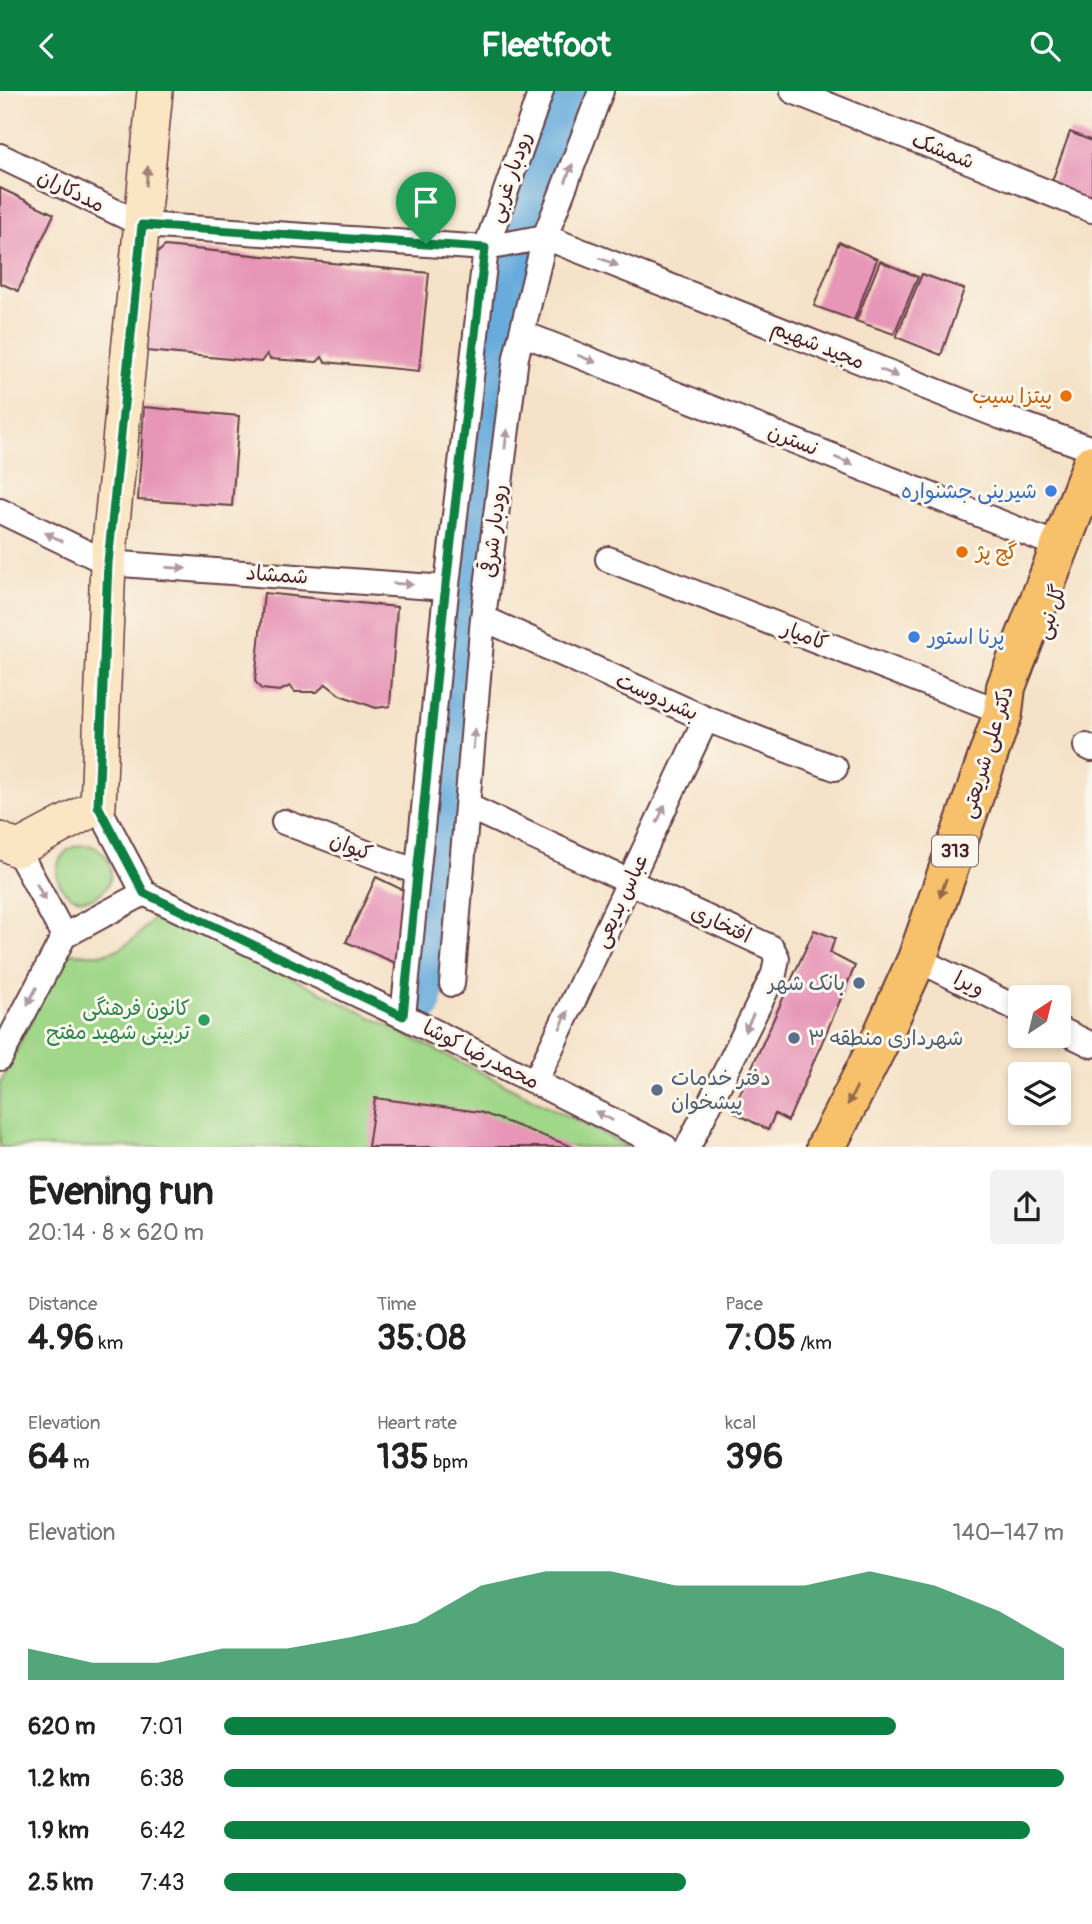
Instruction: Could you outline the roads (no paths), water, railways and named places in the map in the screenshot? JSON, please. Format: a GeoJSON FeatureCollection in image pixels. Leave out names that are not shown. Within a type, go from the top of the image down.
{"type":"FeatureCollection","features":[{"type":"Feature","properties":{"kind":"main road"},"geometry":{"type":"LineString","coordinates":[[9,845],[98,806],[108,563],[155,91]]}},
{"type":"Feature","properties":{"kind":"main road","name":"313"},"geometry":{"type":"LineString","coordinates":[[1062,547],[1092,464]]}},
{"type":"Feature","properties":{"kind":"main road","name":"گل نبی"},"geometry":{"type":"LineString","coordinates":[[1003,713],[1025,691],[1054,600],[1092,505]]}},
{"type":"Feature","properties":{"kind":"main road","name":"دکتر علی شریعتی"},"geometry":{"type":"LineString","coordinates":[[826,1147],[918,959],[1003,713],[1006,687],[1062,547]]}},
{"type":"Feature","properties":{"kind":"street","name":"رودبار غربی"},"geometry":{"type":"LineString","coordinates":[[403,1016],[446,588],[485,248],[541,91]]}},
{"type":"Feature","properties":{"kind":"street","name":"رودبار شرقی"},"geometry":{"type":"LineString","coordinates":[[452,984],[483,618],[516,357],[545,237],[601,91]]}},
{"type":"Feature","properties":{"kind":"street","name":"شمشک"},"geometry":{"type":"LineString","coordinates":[[793,91],[1092,211]]}},
{"type":"Feature","properties":{"kind":"street","name":"مددکاران"},"geometry":{"type":"LineString","coordinates":[[0,156],[142,225]]}},
{"type":"Feature","properties":{"kind":"street"},"geometry":{"type":"LineString","coordinates":[[142,225],[485,248],[545,237]]}},
{"type":"Feature","properties":{"kind":"street","name":"مجید شهیم"},"geometry":{"type":"LineString","coordinates":[[545,237],[1002,417],[1092,449]]}},
{"type":"Feature","properties":{"kind":"street","name":"نسترن"},"geometry":{"type":"LineString","coordinates":[[523,334],[1062,547]]}},
{"type":"Feature","properties":{"kind":"street"},"geometry":{"type":"LineString","coordinates":[[0,511],[108,563]]}},
{"type":"Feature","properties":{"kind":"street","name":"کامیار"},"geometry":{"type":"LineString","coordinates":[[608,559],[1003,713]]}},
{"type":"Feature","properties":{"kind":"street","name":"شمشاد"},"geometry":{"type":"LineString","coordinates":[[108,563],[446,588]]}},
{"type":"Feature","properties":{"kind":"street","name":"بشردوست"},"geometry":{"type":"LineString","coordinates":[[483,618],[706,719],[835,768]]}},
{"type":"Feature","properties":{"kind":"street","name":"عباس بدیعی"},"geometry":{"type":"LineString","coordinates":[[535,1082],[706,719]]}},
{"type":"Feature","properties":{"kind":"street"},"geometry":{"type":"LineString","coordinates":[[0,1058],[64,936],[144,893],[98,806]]}},
{"type":"Feature","properties":{"kind":"street","name":"افتخاری"},"geometry":{"type":"LineString","coordinates":[[469,807],[772,948],[777,958],[774,974],[688,1147]]}},
{"type":"Feature","properties":{"kind":"street","name":"کیوان"},"geometry":{"type":"LineString","coordinates":[[284,822],[417,873]]}},
{"type":"Feature","properties":{"kind":"street"},"geometry":{"type":"LineString","coordinates":[[9,845],[64,936]]}},
{"type":"Feature","properties":{"kind":"street","name":"محمدرضا کوشا"},"geometry":{"type":"LineString","coordinates":[[144,893],[403,1016],[665,1147]]}},
{"type":"Feature","properties":{"kind":"street","name":"ویرا"},"geometry":{"type":"LineString","coordinates":[[918,959],[1008,1004]]}},
{"type":"Feature","properties":{"kind":"street"},"geometry":{"type":"LineString","coordinates":[[1071,1035],[1092,1045]]}},
{"type":"Feature","properties":{"kind":"waterway"},"geometry":{"type":"LineString","coordinates":[[422,1003],[461,702],[488,411],[524,203],[571,91]]}},
{"type":"Feature","properties":{"kind":"place","name":"پیتزا سیب"},"geometry":{"type":"Point","coordinates":[1066,396]}},
{"type":"Feature","properties":{"kind":"place","name":"شیرینی جشنواره"},"geometry":{"type":"Point","coordinates":[1051,491]}},
{"type":"Feature","properties":{"kind":"place","name":"گچ پژ"},"geometry":{"type":"Point","coordinates":[962,552]}},
{"type":"Feature","properties":{"kind":"place","name":"پرنا استور"},"geometry":{"type":"Point","coordinates":[914,637]}},
{"type":"Feature","properties":{"kind":"place","name":"بانک شهر"},"geometry":{"type":"Point","coordinates":[859,983]}},
{"type":"Feature","properties":{"kind":"place","name":"کانون فرهنگی تربیتی شهید مفتح"},"geometry":{"type":"Point","coordinates":[204,1020]}},
{"type":"Feature","properties":{"kind":"place","name":"شهرداری منطقه ۳"},"geometry":{"type":"Point","coordinates":[794,1038]}},
{"type":"Feature","properties":{"kind":"place","name":"دفتر خدمات پیشخوان"},"geometry":{"type":"Point","coordinates":[657,1090]}}]}
